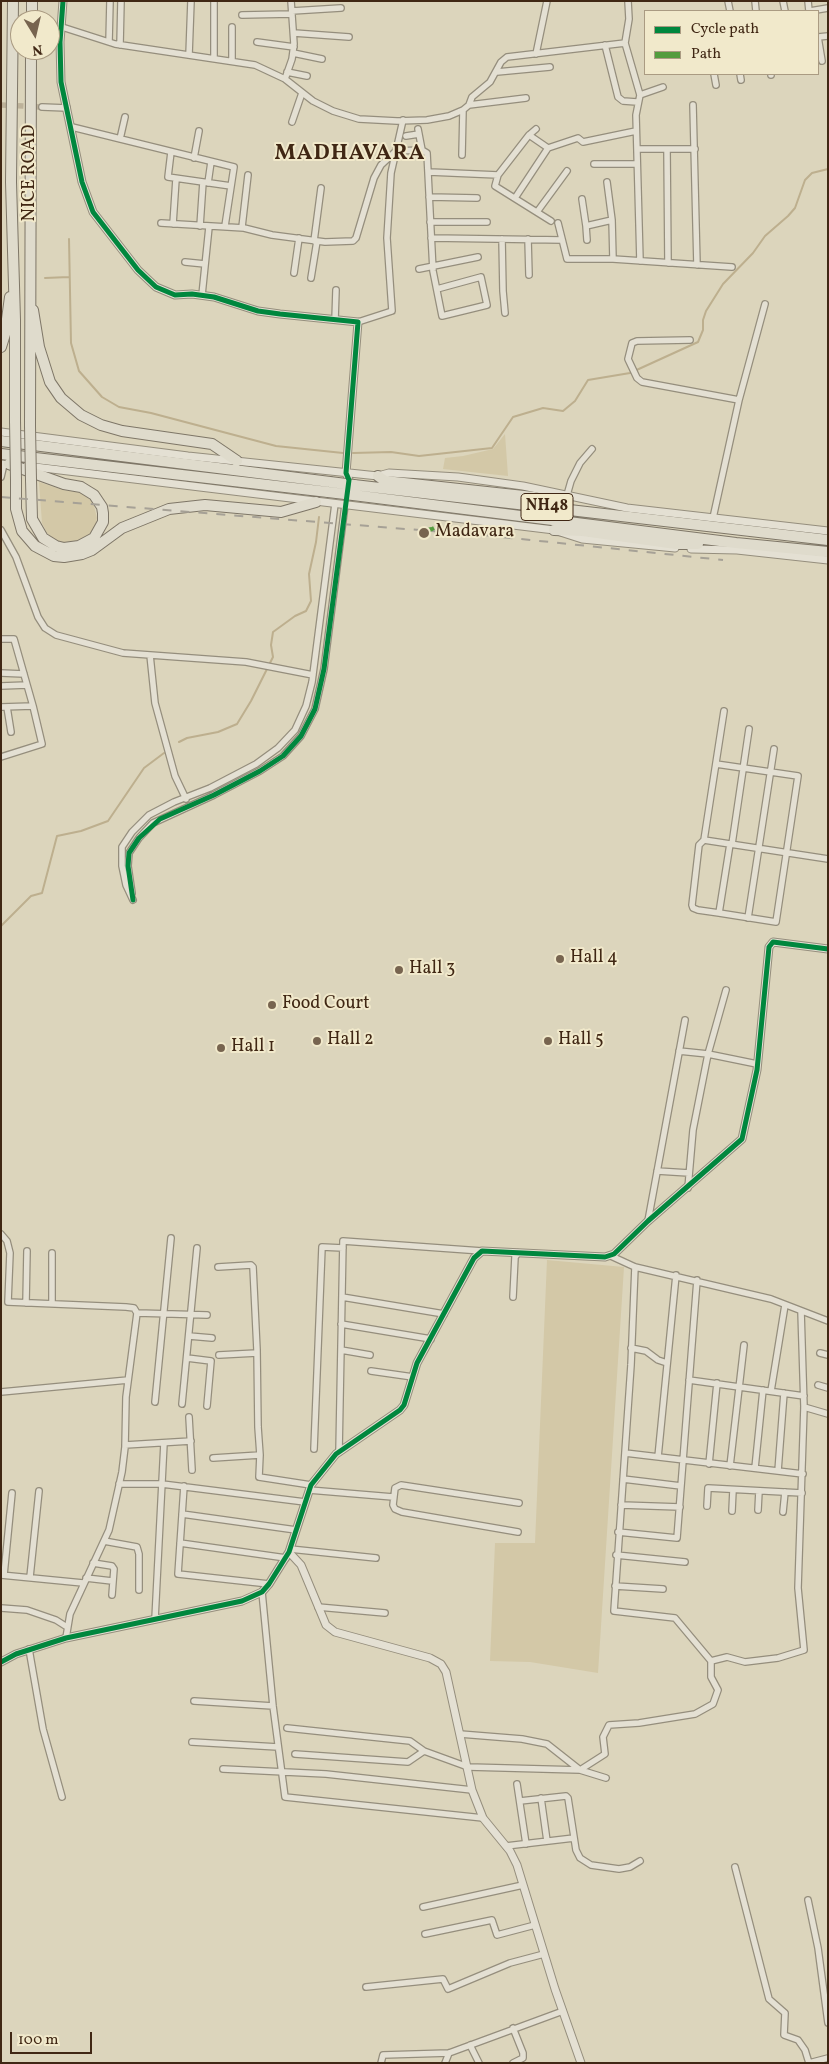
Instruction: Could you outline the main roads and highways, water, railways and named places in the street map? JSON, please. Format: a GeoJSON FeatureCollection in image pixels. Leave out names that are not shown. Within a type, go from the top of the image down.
{"type":"FeatureCollection","features":[{"type":"Feature","properties":{"kind":"highway","name":"NICE ROAD"},"geometry":{"type":"LineString","coordinates":[[13,1],[11,182],[14,281]]}},
{"type":"Feature","properties":{"kind":"highway","name":"NICE ROAD"},"geometry":{"type":"LineString","coordinates":[[31,60],[31,297]]}},
{"type":"Feature","properties":{"kind":"highway"},"geometry":{"type":"LineString","coordinates":[[1,347],[14,281]]}},
{"type":"Feature","properties":{"kind":"highway"},"geometry":{"type":"LineString","coordinates":[[14,281],[16,508],[22,531],[35,546],[49,554],[64,558],[72,557],[87,552],[122,528],[170,509],[212,505],[281,512],[316,502]]}},
{"type":"Feature","properties":{"kind":"highway"},"geometry":{"type":"LineString","coordinates":[[4,461],[64,484],[81,487],[94,495],[102,507],[103,522],[94,538],[79,546],[64,548],[56,546],[43,538],[32,520],[31,480],[30,426],[29,331],[31,297]]}},
{"type":"Feature","properties":{"kind":"highway"},"geometry":{"type":"LineString","coordinates":[[31,297],[39,347],[46,374],[56,392],[74,410],[96,422],[122,431],[212,444],[237,461]]}},
{"type":"Feature","properties":{"kind":"highway","name":"NH48"},"geometry":{"type":"LineString","coordinates":[[1,441],[736,543],[828,552]]}},
{"type":"Feature","properties":{"kind":"highway","name":"NH48"},"geometry":{"type":"LineString","coordinates":[[4,461],[329,487]]}},
{"type":"Feature","properties":{"kind":"highway"},"geometry":{"type":"LineString","coordinates":[[378,476],[385,481],[533,497],[591,512]]}},
{"type":"Feature","properties":{"kind":"highway","name":"NH48"},"geometry":{"type":"LineString","coordinates":[[353,490],[591,512],[828,540]]}},
{"type":"Feature","properties":{"kind":"highway"},"geometry":{"type":"LineString","coordinates":[[554,530],[583,531],[676,544],[736,543]]}},
{"type":"Feature","properties":{"kind":"waterway"},"geometry":{"type":"LineString","coordinates":[[353,453],[391,452],[419,456],[492,448],[513,417],[543,408],[563,411],[575,401],[588,380],[630,373],[698,342],[703,330],[703,320],[706,311],[723,284],[753,253],[765,236],[795,208],[805,180],[812,173],[828,169]]}},
{"type":"Feature","properties":{"kind":"waterway"},"geometry":{"type":"LineString","coordinates":[[69,239],[71,343],[79,371],[102,397],[119,407],[151,413],[276,446],[343,453]]}},
{"type":"Feature","properties":{"kind":"waterway"},"geometry":{"type":"LineString","coordinates":[[45,278],[69,277]]}},
{"type":"Feature","properties":{"kind":"waterway"},"geometry":{"type":"LineString","coordinates":[[179,742],[187,738],[218,732],[237,724],[273,657],[271,645],[273,632],[295,616],[306,611],[311,601],[309,574],[319,517]]}},
{"type":"Feature","properties":{"kind":"waterway"},"geometry":{"type":"LineString","coordinates":[[1,926],[31,896],[42,893],[57,836],[81,831],[108,821],[144,768],[164,753]]}},
{"type":"Feature","properties":{"kind":"tunnel"},"geometry":{"type":"LineString","coordinates":[[1,105],[42,107]]}},
{"type":"Feature","properties":{"kind":"railway"},"geometry":{"type":"LineString","coordinates":[[1,497],[482,535],[723,560]]}},
{"type":"Feature","properties":{"kind":"place","name":"Madavara"},"geometry":{"type":"Point","coordinates":[424,533]}},
{"type":"Feature","properties":{"kind":"place","name":"Hall 4"},"geometry":{"type":"Point","coordinates":[560,959]}},
{"type":"Feature","properties":{"kind":"place","name":"Hall 3"},"geometry":{"type":"Point","coordinates":[399,970]}},
{"type":"Feature","properties":{"kind":"place","name":"Food Court"},"geometry":{"type":"Point","coordinates":[272,1005]}},
{"type":"Feature","properties":{"kind":"place","name":"Hall 2"},"geometry":{"type":"Point","coordinates":[317,1041]}},
{"type":"Feature","properties":{"kind":"place","name":"Hall 5"},"geometry":{"type":"Point","coordinates":[548,1041]}},
{"type":"Feature","properties":{"kind":"place","name":"Hall 1"},"geometry":{"type":"Point","coordinates":[221,1048]}},
{"type":"Feature","properties":{"kind":"district","name":"MADHAVARA"},"geometry":{"type":"Point","coordinates":[350,155]}}]}
